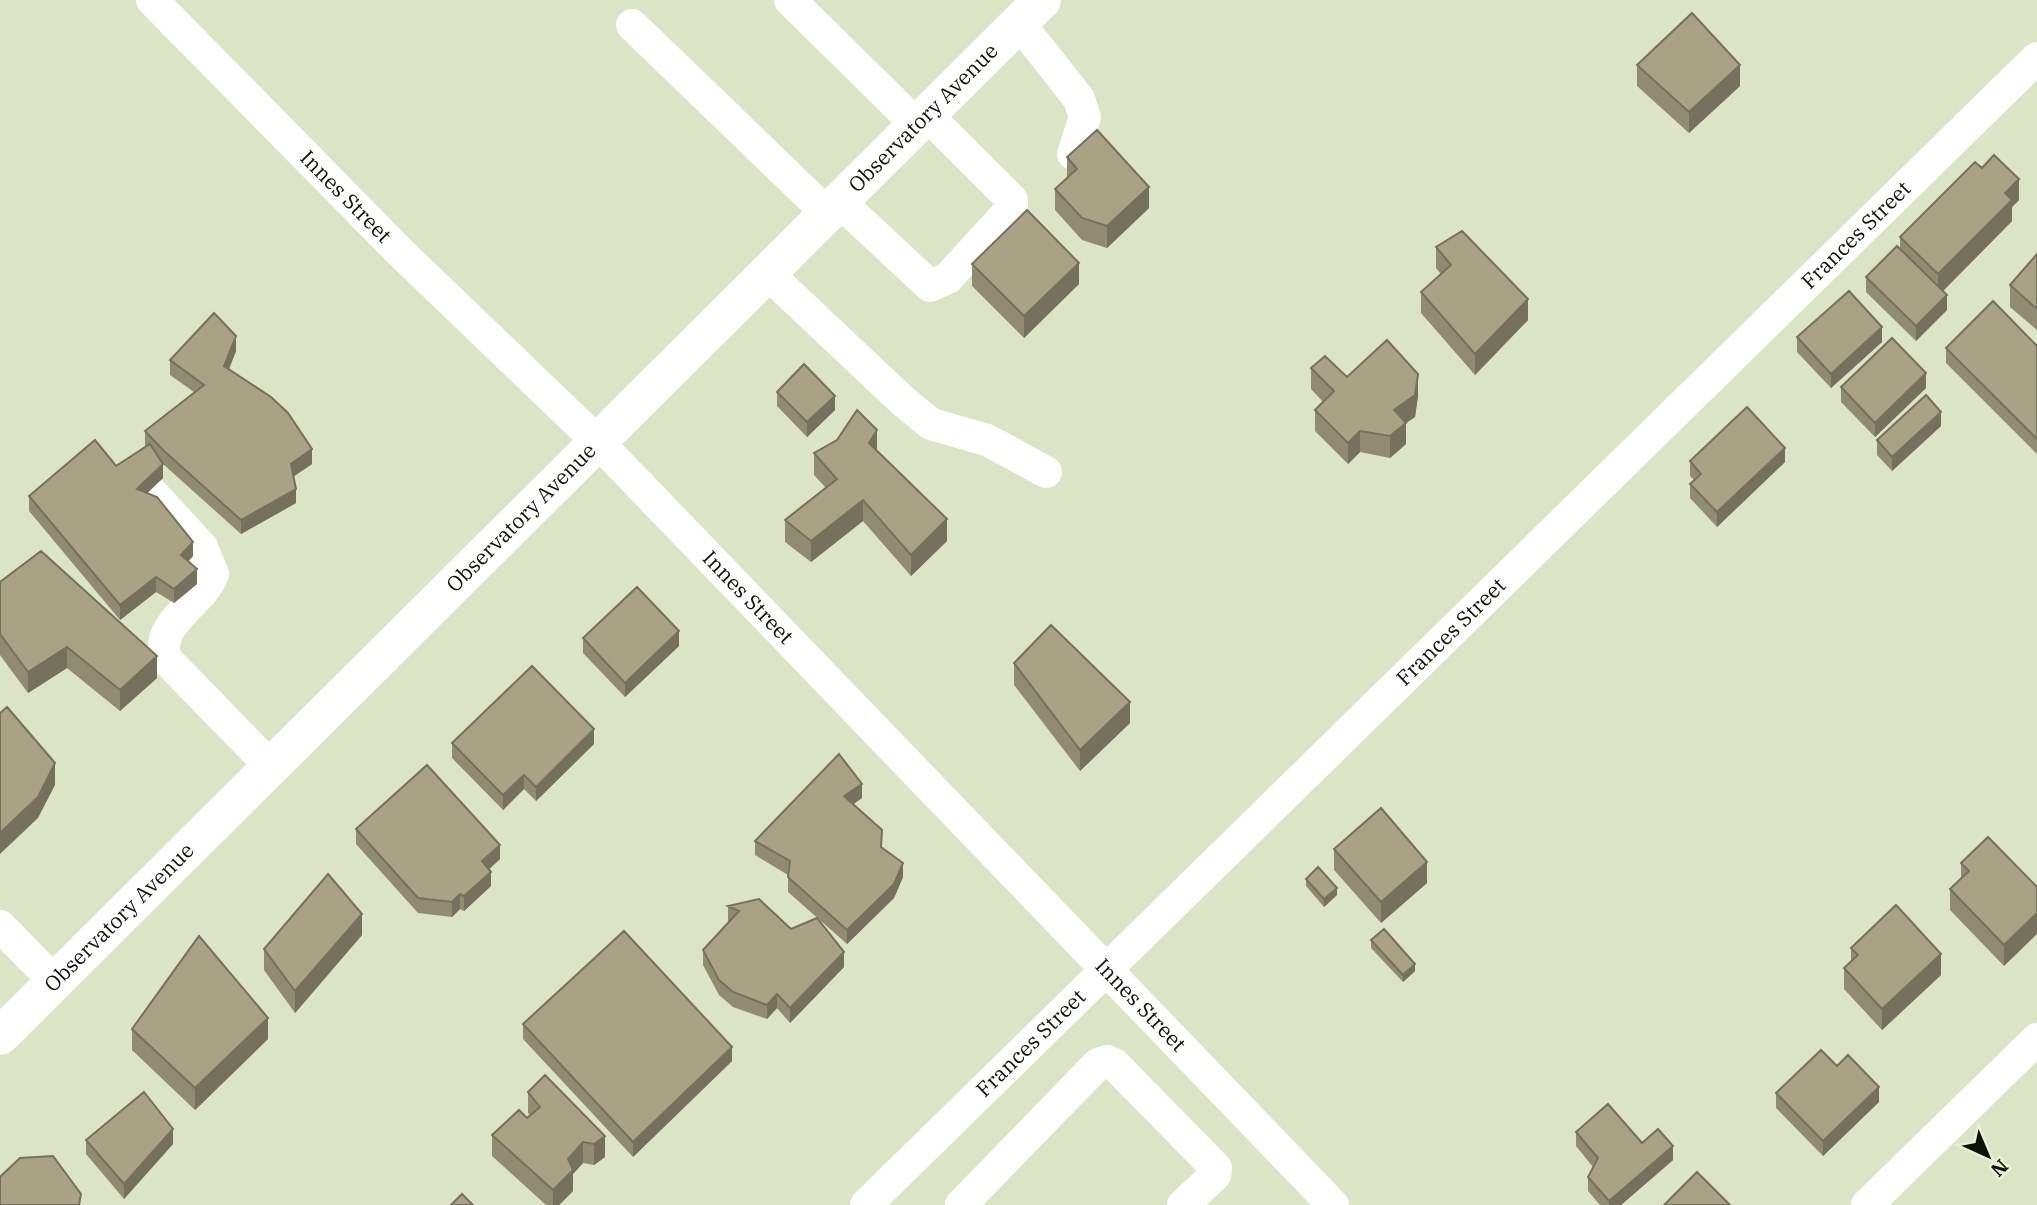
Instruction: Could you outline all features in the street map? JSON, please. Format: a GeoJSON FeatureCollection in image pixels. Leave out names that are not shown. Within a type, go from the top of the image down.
{"type":"FeatureCollection","features":[{"type":"Feature","properties":{"kind":"main road","name":"Observatory Avenue"},"geometry":{"type":"LineString","coordinates":[[0,1036],[1031,11]]}},
{"type":"Feature","properties":{"kind":"street","name":"Innes Street"},"geometry":{"type":"LineString","coordinates":[[152,0],[401,253],[599,443],[1333,1205]]}},
{"type":"Feature","properties":{"kind":"street"},"geometry":{"type":"LineString","coordinates":[[632,25],[834,208],[930,286],[948,278],[1013,208],[1012,200],[789,0]]}},
{"type":"Feature","properties":{"kind":"street"},"geometry":{"type":"LineString","coordinates":[[1031,11],[1079,99],[1085,117],[1073,154]]}},
{"type":"Feature","properties":{"kind":"street","name":"Frances Street"},"geometry":{"type":"LineString","coordinates":[[872,1203],[1107,969],[2037,58]]}},
{"type":"Feature","properties":{"kind":"street"},"geometry":{"type":"LineString","coordinates":[[768,274],[931,424],[987,440],[1046,472]]}},
{"type":"Feature","properties":{"kind":"street"},"geometry":{"type":"LineString","coordinates":[[153,494],[202,547],[213,574],[209,585],[164,635],[162,648],[166,659],[271,767]]}},
{"type":"Feature","properties":{"kind":"street"},"geometry":{"type":"LineString","coordinates":[[0,926],[55,982]]}},
{"type":"Feature","properties":{"kind":"street"},"geometry":{"type":"LineString","coordinates":[[1867,1205],[2037,1039]]}},
{"type":"Feature","properties":{"kind":"street"},"geometry":{"type":"LineString","coordinates":[[961,1205],[1098,1064],[1107,1061],[1114,1064],[1216,1168],[1215,1175],[1183,1205]]}},
{"type":"Feature","properties":{"kind":"building"},"geometry":{"type":"Polygon","coordinates":[[[1692,13],[1740,65],[1689,112],[1637,65],[1692,13]]]}},
{"type":"Feature","properties":{"kind":"building"},"geometry":{"type":"Polygon","coordinates":[[[1097,130],[1149,187],[1107,226],[1082,218],[1055,189],[1077,169],[1067,157],[1097,130]]]}},
{"type":"Feature","properties":{"kind":"building"},"geometry":{"type":"Polygon","coordinates":[[[1994,155],[2019,179],[2005,193],[2012,200],[1938,274],[1900,237],[1975,162],[1982,168],[1994,155]]]}},
{"type":"Feature","properties":{"kind":"building"},"geometry":{"type":"Polygon","coordinates":[[[1027,210],[1079,263],[1024,316],[972,264],[1027,210]]]}},
{"type":"Feature","properties":{"kind":"building"},"geometry":{"type":"Polygon","coordinates":[[[1462,231],[1528,299],[1475,354],[1421,292],[1451,265],[1436,247],[1462,231]]]}},
{"type":"Feature","properties":{"kind":"building"},"geometry":{"type":"Polygon","coordinates":[[[1897,246],[1947,295],[1916,326],[1866,277],[1897,246]]]}},
{"type":"Feature","properties":{"kind":"building"},"geometry":{"type":"Polygon","coordinates":[[[2037,254],[2037,309],[2010,285],[2037,254]]]}},
{"type":"Feature","properties":{"kind":"building"},"geometry":{"type":"Polygon","coordinates":[[[1849,291],[1882,327],[1831,374],[1797,337],[1849,291]]]}},
{"type":"Feature","properties":{"kind":"building"},"geometry":{"type":"Polygon","coordinates":[[[1993,301],[2037,346],[2037,439],[1946,348],[1993,301]]]}},
{"type":"Feature","properties":{"kind":"building"},"geometry":{"type":"Polygon","coordinates":[[[214,313],[236,336],[224,366],[271,397],[288,413],[312,449],[291,464],[296,489],[241,520],[145,431],[204,385],[170,360],[214,313]]]}},
{"type":"Feature","properties":{"kind":"building"},"geometry":{"type":"Polygon","coordinates":[[[1892,338],[1926,373],[1875,423],[1841,387],[1892,338]]]}},
{"type":"Feature","properties":{"kind":"building"},"geometry":{"type":"Polygon","coordinates":[[[1387,340],[1418,374],[1415,395],[1394,410],[1406,423],[1390,436],[1360,431],[1348,443],[1315,410],[1334,391],[1311,368],[1325,356],[1347,377],[1387,340]]]}},
{"type":"Feature","properties":{"kind":"building"},"geometry":{"type":"Polygon","coordinates":[[[804,364],[835,396],[807,422],[777,392],[804,364]]]}},
{"type":"Feature","properties":{"kind":"building"},"geometry":{"type":"Polygon","coordinates":[[[1926,395],[1941,412],[1892,457],[1877,440],[1926,395]]]}},
{"type":"Feature","properties":{"kind":"building"},"geometry":{"type":"Polygon","coordinates":[[[1747,407],[1785,448],[1717,512],[1690,484],[1701,474],[1690,461],[1747,407]]]}},
{"type":"Feature","properties":{"kind":"building"},"geometry":{"type":"Polygon","coordinates":[[[857,410],[877,430],[869,443],[947,519],[911,555],[863,500],[811,541],[785,520],[837,479],[814,453],[837,440],[857,410]]]}},
{"type":"Feature","properties":{"kind":"building"},"geometry":{"type":"Polygon","coordinates":[[[95,440],[116,466],[150,444],[163,464],[137,489],[157,497],[193,542],[181,555],[197,569],[174,589],[156,577],[120,605],[29,496],[95,440]]]}},
{"type":"Feature","properties":{"kind":"building"},"geometry":{"type":"Polygon","coordinates":[[[41,551],[157,656],[120,690],[67,647],[28,672],[0,634],[0,582],[41,551]]]}},
{"type":"Feature","properties":{"kind":"building"},"geometry":{"type":"Polygon","coordinates":[[[637,587],[679,631],[625,683],[583,638],[637,587]]]}},
{"type":"Feature","properties":{"kind":"building"},"geometry":{"type":"Polygon","coordinates":[[[1051,625],[1130,702],[1080,750],[1014,663],[1051,625]]]}},
{"type":"Feature","properties":{"kind":"building"},"geometry":{"type":"Polygon","coordinates":[[[532,666],[594,729],[536,787],[524,775],[503,795],[452,743],[532,666]]]}},
{"type":"Feature","properties":{"kind":"building"},"geometry":{"type":"Polygon","coordinates":[[[7,707],[55,763],[38,797],[0,833],[0,713],[7,707]]]}},
{"type":"Feature","properties":{"kind":"building"},"geometry":{"type":"Polygon","coordinates":[[[839,754],[862,784],[844,796],[882,830],[881,847],[903,863],[894,884],[847,930],[788,877],[790,861],[755,841],[839,754]]]}},
{"type":"Feature","properties":{"kind":"building"},"geometry":{"type":"Polygon","coordinates":[[[427,765],[500,845],[482,861],[491,872],[464,896],[460,894],[452,902],[418,898],[356,829],[427,765]]]}},
{"type":"Feature","properties":{"kind":"building"},"geometry":{"type":"Polygon","coordinates":[[[1381,808],[1427,862],[1381,902],[1334,849],[1381,808]]]}},
{"type":"Feature","properties":{"kind":"building"},"geometry":{"type":"Polygon","coordinates":[[[1988,837],[2037,887],[2037,913],[2004,945],[1950,889],[1969,871],[1961,863],[1988,837]]]}},
{"type":"Feature","properties":{"kind":"building"},"geometry":{"type":"Polygon","coordinates":[[[1318,867],[1337,888],[1324,899],[1306,879],[1318,867]]]}},
{"type":"Feature","properties":{"kind":"building"},"geometry":{"type":"Polygon","coordinates":[[[328,874],[362,914],[295,991],[264,949],[328,874]]]}},
{"type":"Feature","properties":{"kind":"building"},"geometry":{"type":"Polygon","coordinates":[[[759,899],[791,929],[817,918],[844,952],[790,1008],[777,994],[767,1005],[733,992],[719,980],[703,950],[739,911],[728,906],[759,899]]]}},
{"type":"Feature","properties":{"kind":"building"},"geometry":{"type":"Polygon","coordinates":[[[1896,905],[1941,954],[1882,1009],[1844,968],[1858,955],[1851,948],[1896,905]]]}},
{"type":"Feature","properties":{"kind":"building"},"geometry":{"type":"Polygon","coordinates":[[[1384,929],[1415,964],[1403,975],[1371,940],[1384,929]]]}},
{"type":"Feature","properties":{"kind":"building"},"geometry":{"type":"Polygon","coordinates":[[[624,931],[732,1047],[633,1142],[523,1024],[624,931]]]}},
{"type":"Feature","properties":{"kind":"building"},"geometry":{"type":"Polygon","coordinates":[[[199,936],[268,1018],[195,1088],[132,1029],[199,936]]]}},
{"type":"Feature","properties":{"kind":"building"},"geometry":{"type":"Polygon","coordinates":[[[1821,1050],[1837,1066],[1848,1055],[1879,1087],[1823,1141],[1776,1093],[1821,1050]]]}},
{"type":"Feature","properties":{"kind":"building"},"geometry":{"type":"Polygon","coordinates":[[[545,1075],[605,1136],[594,1144],[583,1142],[568,1159],[573,1170],[553,1190],[492,1135],[519,1110],[527,1118],[540,1107],[528,1092],[545,1075]]]}},
{"type":"Feature","properties":{"kind":"building"},"geometry":{"type":"Polygon","coordinates":[[[144,1092],[173,1129],[124,1184],[86,1140],[144,1092]]]}},
{"type":"Feature","properties":{"kind":"building"},"geometry":{"type":"Polygon","coordinates":[[[1608,1104],[1642,1143],[1658,1129],[1673,1146],[1609,1201],[1588,1177],[1598,1158],[1576,1132],[1608,1104]]]}},
{"type":"Feature","properties":{"kind":"building"},"geometry":{"type":"Polygon","coordinates":[[[53,1156],[81,1194],[79,1205],[0,1205],[0,1177],[20,1158],[53,1156]]]}},
{"type":"Feature","properties":{"kind":"building"},"geometry":{"type":"Polygon","coordinates":[[[1697,1172],[1730,1205],[1664,1205],[1697,1172]]]}},
{"type":"Feature","properties":{"kind":"building"},"geometry":{"type":"Polygon","coordinates":[[[462,1194],[473,1205],[451,1205],[462,1194]]]}}]}
